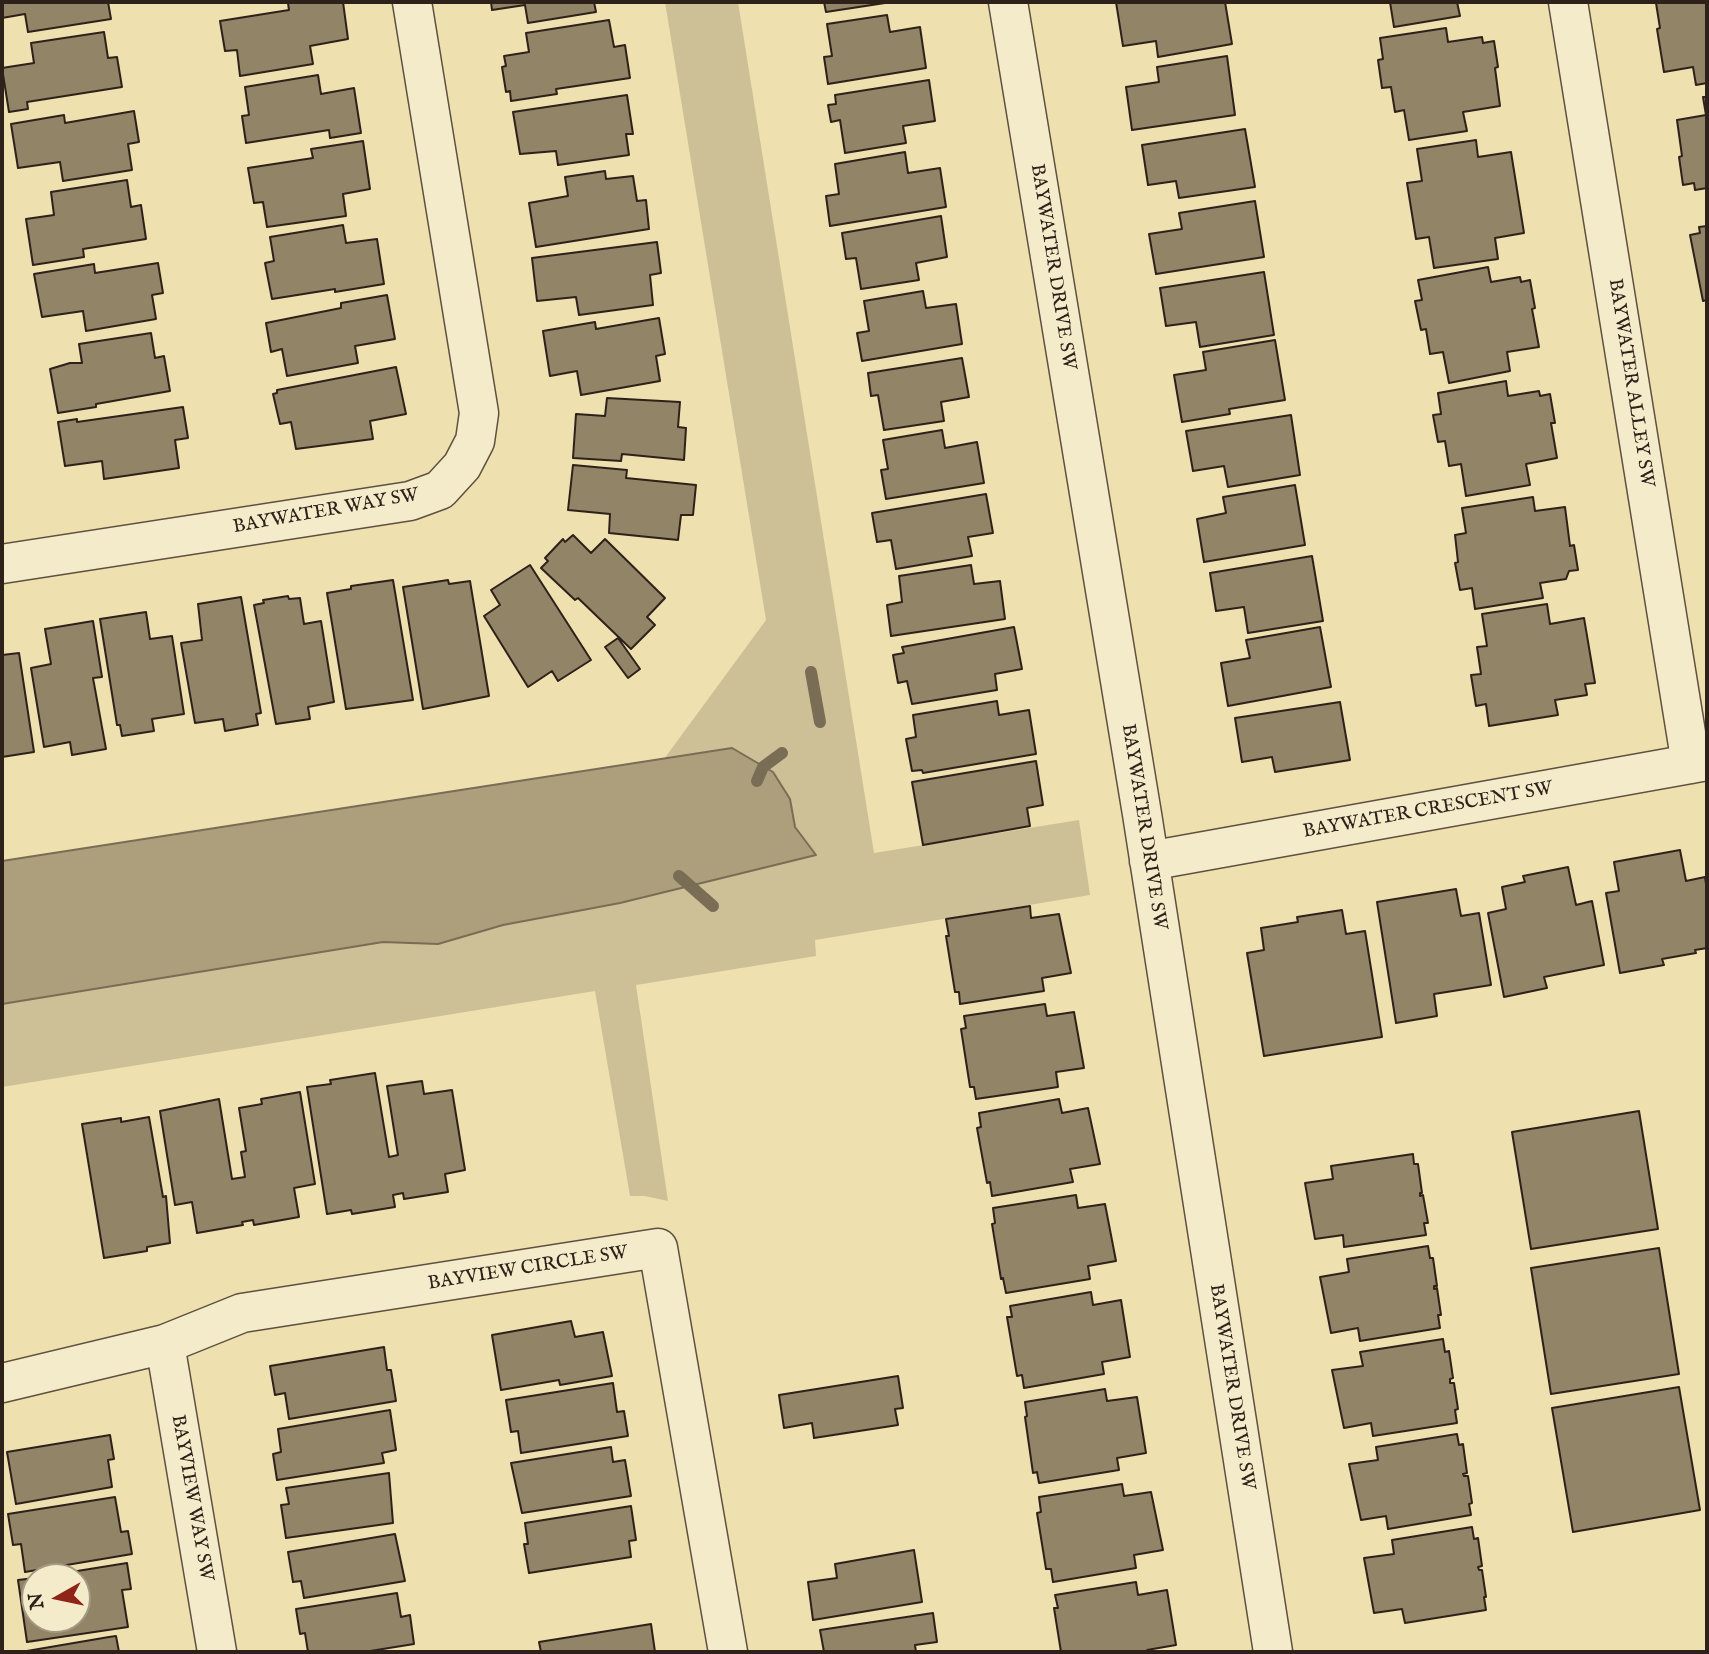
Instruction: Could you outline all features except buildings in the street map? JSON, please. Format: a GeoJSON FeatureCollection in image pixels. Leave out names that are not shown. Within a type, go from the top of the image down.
{"type":"FeatureCollection","features":[{"type":"Feature","properties":{"kind":"street","name":"BAYWATER WAY SW"},"geometry":{"type":"LineString","coordinates":[[2,565],[410,501],[440,490],[462,466],[475,441],[479,413],[412,2]]}},
{"type":"Feature","properties":{"kind":"street","name":"BAYWATER DRIVE SW"},"geometry":{"type":"LineString","coordinates":[[1008,2],[1149,861],[1273,1652]]}},
{"type":"Feature","properties":{"kind":"street","name":"BAYWATER ALLEY SW"},"geometry":{"type":"LineString","coordinates":[[1568,2],[1699,762]]}},
{"type":"Feature","properties":{"kind":"street","name":"BAYWATER CRESCENT SW"},"geometry":{"type":"LineString","coordinates":[[1149,861],[1699,762]]}},
{"type":"Feature","properties":{"kind":"street","name":"BAYVIEW CIRCLE SW"},"geometry":{"type":"LineString","coordinates":[[2,1383],[165,1344],[242,1313],[658,1248],[727,1652]]}},
{"type":"Feature","properties":{"kind":"street","name":"BAYVIEW WAY SW"},"geometry":{"type":"LineString","coordinates":[[165,1344],[217,1652]]}},
{"type":"Feature","properties":{"kind":"shaded area"},"geometry":{"type":"Polygon","coordinates":[[[665,2],[738,2],[874,853],[1079,820],[1090,895],[815,940],[816,956],[636,985],[668,1201],[630,1196],[595,991],[2,1087],[2,1004],[383,942],[438,944],[503,925],[620,903],[816,855],[795,827],[790,799],[773,772],[732,748],[664,759],[766,620],[665,2]]]}},
{"type":"Feature","properties":{"kind":"shaded area"},"geometry":{"type":"Polygon","coordinates":[[[732,748],[773,772],[790,799],[795,827],[816,855],[620,903],[503,925],[438,944],[383,942],[2,1004],[2,861],[732,748]]]}},
{"type":"Feature","properties":{"kind":"waterway"},"geometry":{"type":"LineString","coordinates":[[811,672],[820,722]]}},
{"type":"Feature","properties":{"kind":"waterway"},"geometry":{"type":"LineString","coordinates":[[757,781],[763,767],[782,753]]}},
{"type":"Feature","properties":{"kind":"waterway"},"geometry":{"type":"LineString","coordinates":[[679,876],[713,906]]}}]}
